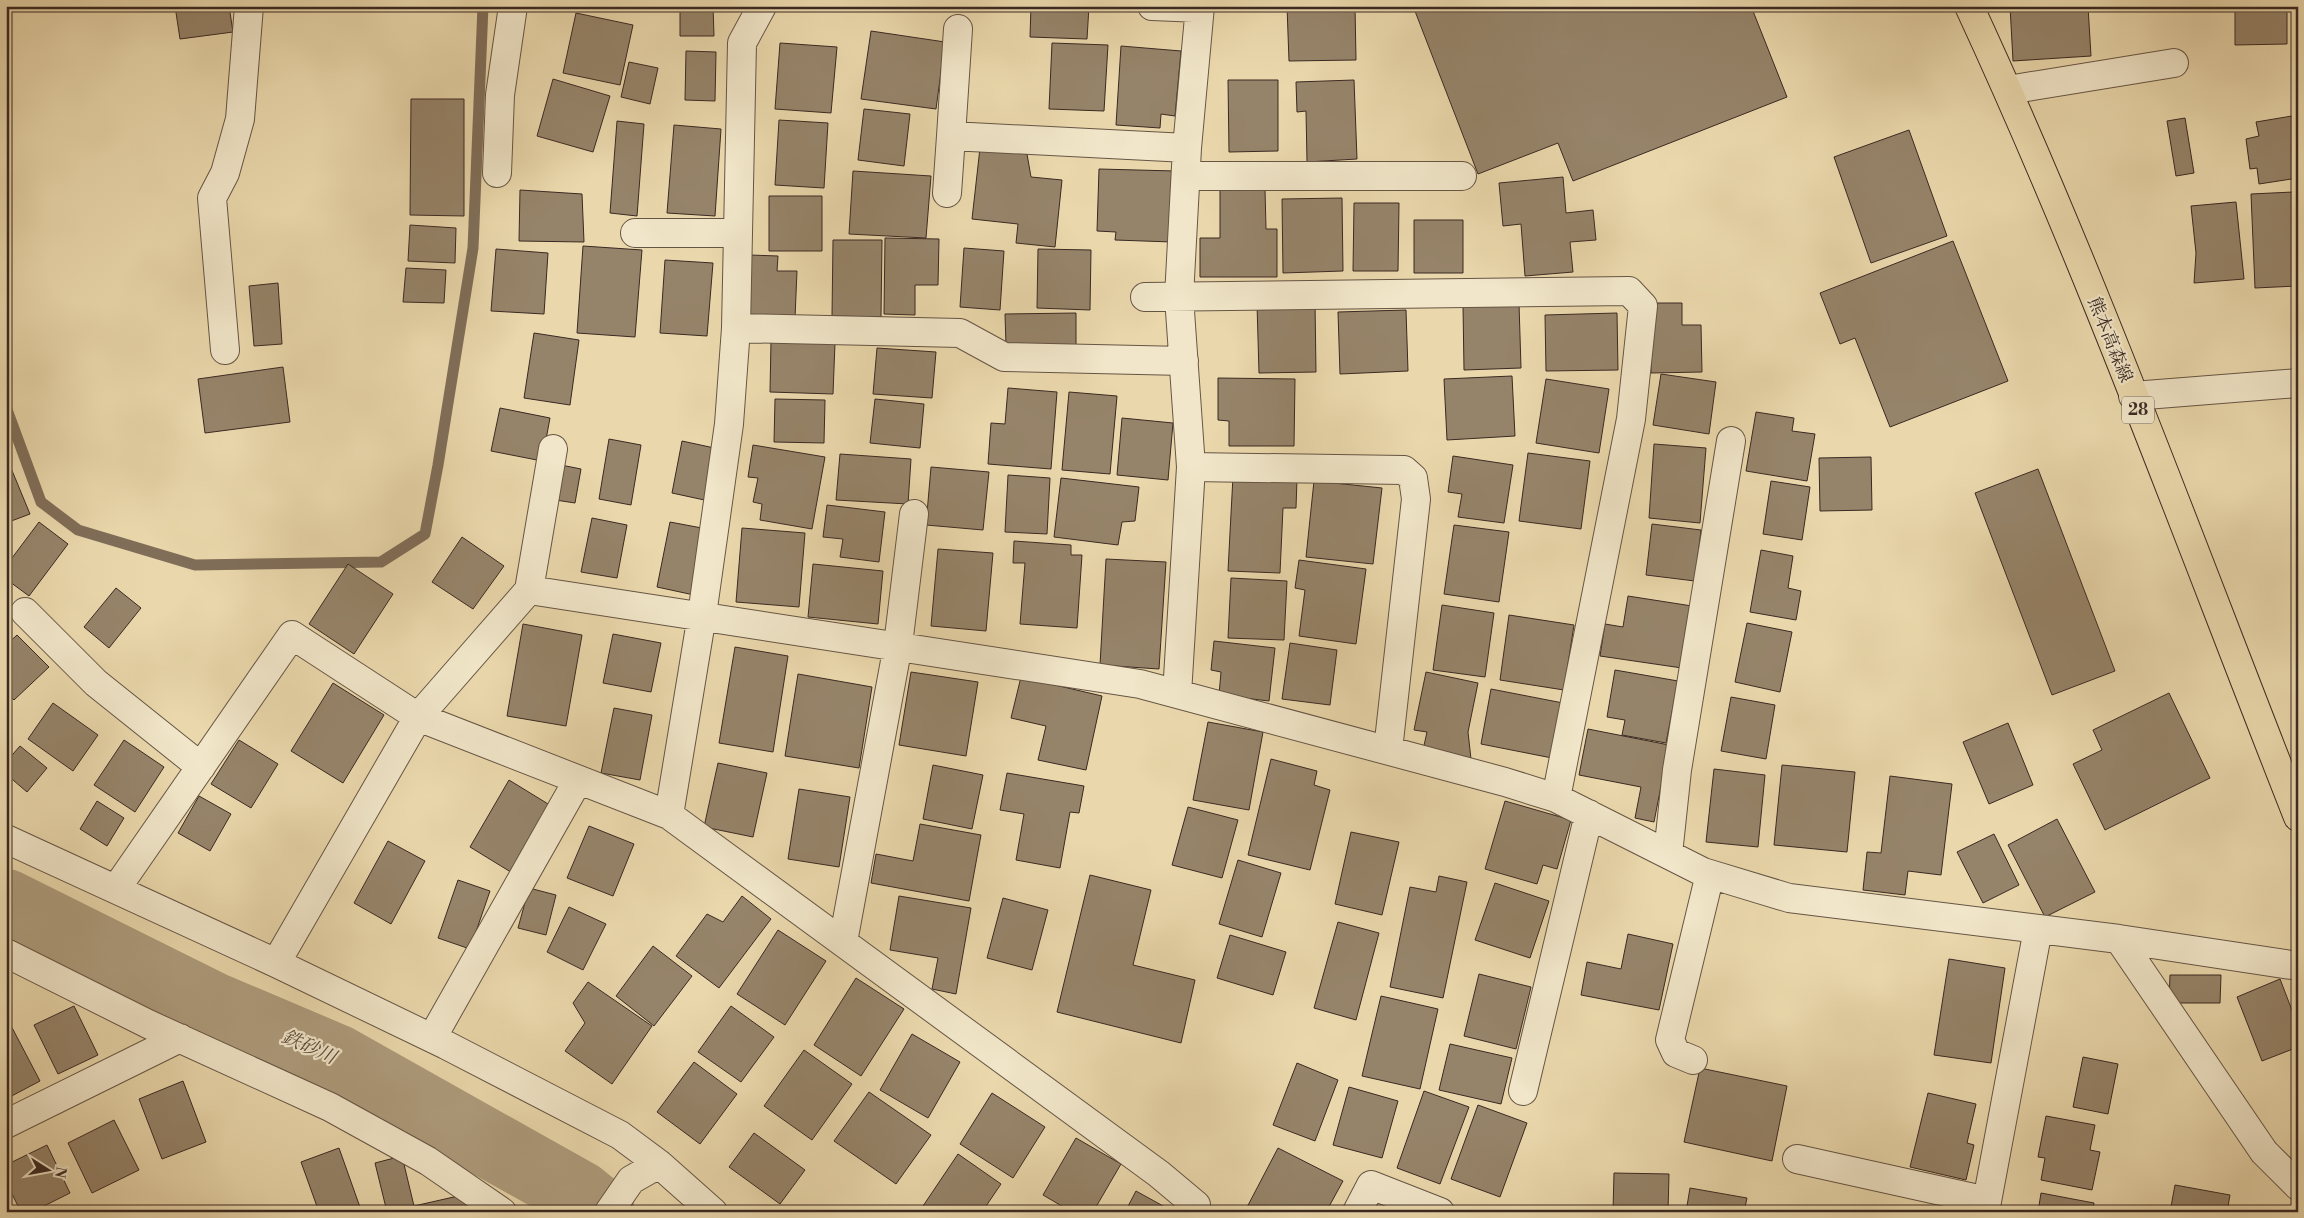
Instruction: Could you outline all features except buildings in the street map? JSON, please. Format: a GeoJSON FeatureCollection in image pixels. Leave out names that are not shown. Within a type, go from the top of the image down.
{"type":"FeatureCollection","features":[{"type":"Feature","properties":{"kind":"main road","name":"熊本高森線"},"geometry":{"type":"LineString","coordinates":[[1969,6],[2008,90],[2132,396],[2298,817]]}},
{"type":"Feature","properties":{"kind":"street"},"geometry":{"type":"LineString","coordinates":[[225,350],[212,198],[225,173],[240,119],[248,6]]}},
{"type":"Feature","properties":{"kind":"street"},"geometry":{"type":"LineString","coordinates":[[497,172],[500,95],[513,6]]}},
{"type":"Feature","properties":{"kind":"street"},"geometry":{"type":"LineString","coordinates":[[669,815],[702,615],[729,424],[736,328],[742,42],[762,6]]}},
{"type":"Feature","properties":{"kind":"street"},"geometry":{"type":"LineString","coordinates":[[1152,6],[1200,7],[1188,148],[1179,297],[1191,467],[1177,694]]}},
{"type":"Feature","properties":{"kind":"street"},"geometry":{"type":"LineString","coordinates":[[946,193],[958,28]]}},
{"type":"Feature","properties":{"kind":"street"},"geometry":{"type":"LineString","coordinates":[[2008,90],[2174,63]]}},
{"type":"Feature","properties":{"kind":"street"},"geometry":{"type":"LineString","coordinates":[[950,136],[1188,148]]}},
{"type":"Feature","properties":{"kind":"street"},"geometry":{"type":"LineString","coordinates":[[1186,176],[1462,176]]}},
{"type":"Feature","properties":{"kind":"street"},"geometry":{"type":"LineString","coordinates":[[635,233],[738,233]]}},
{"type":"Feature","properties":{"kind":"street"},"geometry":{"type":"LineString","coordinates":[[1145,297],[1629,291],[1643,306],[1631,419],[1556,798]]}},
{"type":"Feature","properties":{"kind":"street"},"geometry":{"type":"LineString","coordinates":[[736,328],[960,333],[1004,357],[1184,361]]}},
{"type":"Feature","properties":{"kind":"street"},"geometry":{"type":"LineString","coordinates":[[2132,396],[2298,382]]}},
{"type":"Feature","properties":{"kind":"street"},"geometry":{"type":"LineString","coordinates":[[1668,854],[1677,770],[1731,440]]}},
{"type":"Feature","properties":{"kind":"street"},"geometry":{"type":"LineString","coordinates":[[276,963],[418,717],[529,590],[553,449]]}},
{"type":"Feature","properties":{"kind":"street"},"geometry":{"type":"LineString","coordinates":[[1191,467],[1404,470],[1413,478],[1416,499],[1388,750]]}},
{"type":"Feature","properties":{"kind":"street"},"geometry":{"type":"LineString","coordinates":[[843,942],[898,646],[914,514]]}},
{"type":"Feature","properties":{"kind":"street"},"geometry":{"type":"LineString","coordinates":[[529,590],[702,615],[1140,684],[1505,782],[1556,798],[1710,874],[1789,898],[2119,939],[2298,966]]}},
{"type":"Feature","properties":{"kind":"street"},"geometry":{"type":"LineString","coordinates":[[25,612],[96,683],[201,767]]}},
{"type":"Feature","properties":{"kind":"street"},"geometry":{"type":"LineString","coordinates":[[116,890],[292,635],[418,717],[669,815],[1159,1174],[1196,1205],[1196,1212]]}},
{"type":"Feature","properties":{"kind":"street"},"geometry":{"type":"LineString","coordinates":[[432,1038],[578,780]]}},
{"type":"Feature","properties":{"kind":"street"},"geometry":{"type":"LineString","coordinates":[[1524,1091],[1589,814]]}},
{"type":"Feature","properties":{"kind":"street"},"geometry":{"type":"LineString","coordinates":[[6,839],[276,963],[432,1038],[620,1134],[659,1164],[713,1212]]}},
{"type":"Feature","properties":{"kind":"street"},"geometry":{"type":"LineString","coordinates":[[1693,1060],[1676,1053],[1670,1040],[1710,874]]}},
{"type":"Feature","properties":{"kind":"street"},"geometry":{"type":"LineString","coordinates":[[1797,1159],[1986,1207],[2038,929]]}},
{"type":"Feature","properties":{"kind":"street"},"geometry":{"type":"LineString","coordinates":[[2119,939],[2264,1152],[2298,1186]]}},
{"type":"Feature","properties":{"kind":"street"},"geometry":{"type":"LineString","coordinates":[[6,953],[180,1038],[338,1112],[428,1161],[502,1212]]}},
{"type":"Feature","properties":{"kind":"street"},"geometry":{"type":"LineString","coordinates":[[6,1124],[180,1038]]}},
{"type":"Feature","properties":{"kind":"street"},"geometry":{"type":"LineString","coordinates":[[609,1212],[631,1180],[659,1164]]}},
{"type":"Feature","properties":{"kind":"street"},"geometry":{"type":"LineString","coordinates":[[1357,1212],[1371,1185],[1440,1212]]}},
{"type":"Feature","properties":{"kind":"waterway"},"geometry":{"type":"LineString","coordinates":[[6,407],[41,502],[78,530],[195,565],[381,562],[425,534],[473,248],[483,6]]}},
{"type":"Feature","properties":{"kind":"waterway","name":"鉄砂川"},"geometry":{"type":"LineString","coordinates":[[6,903],[211,1005],[336,1058],[580,1195],[601,1212]]}}]}
